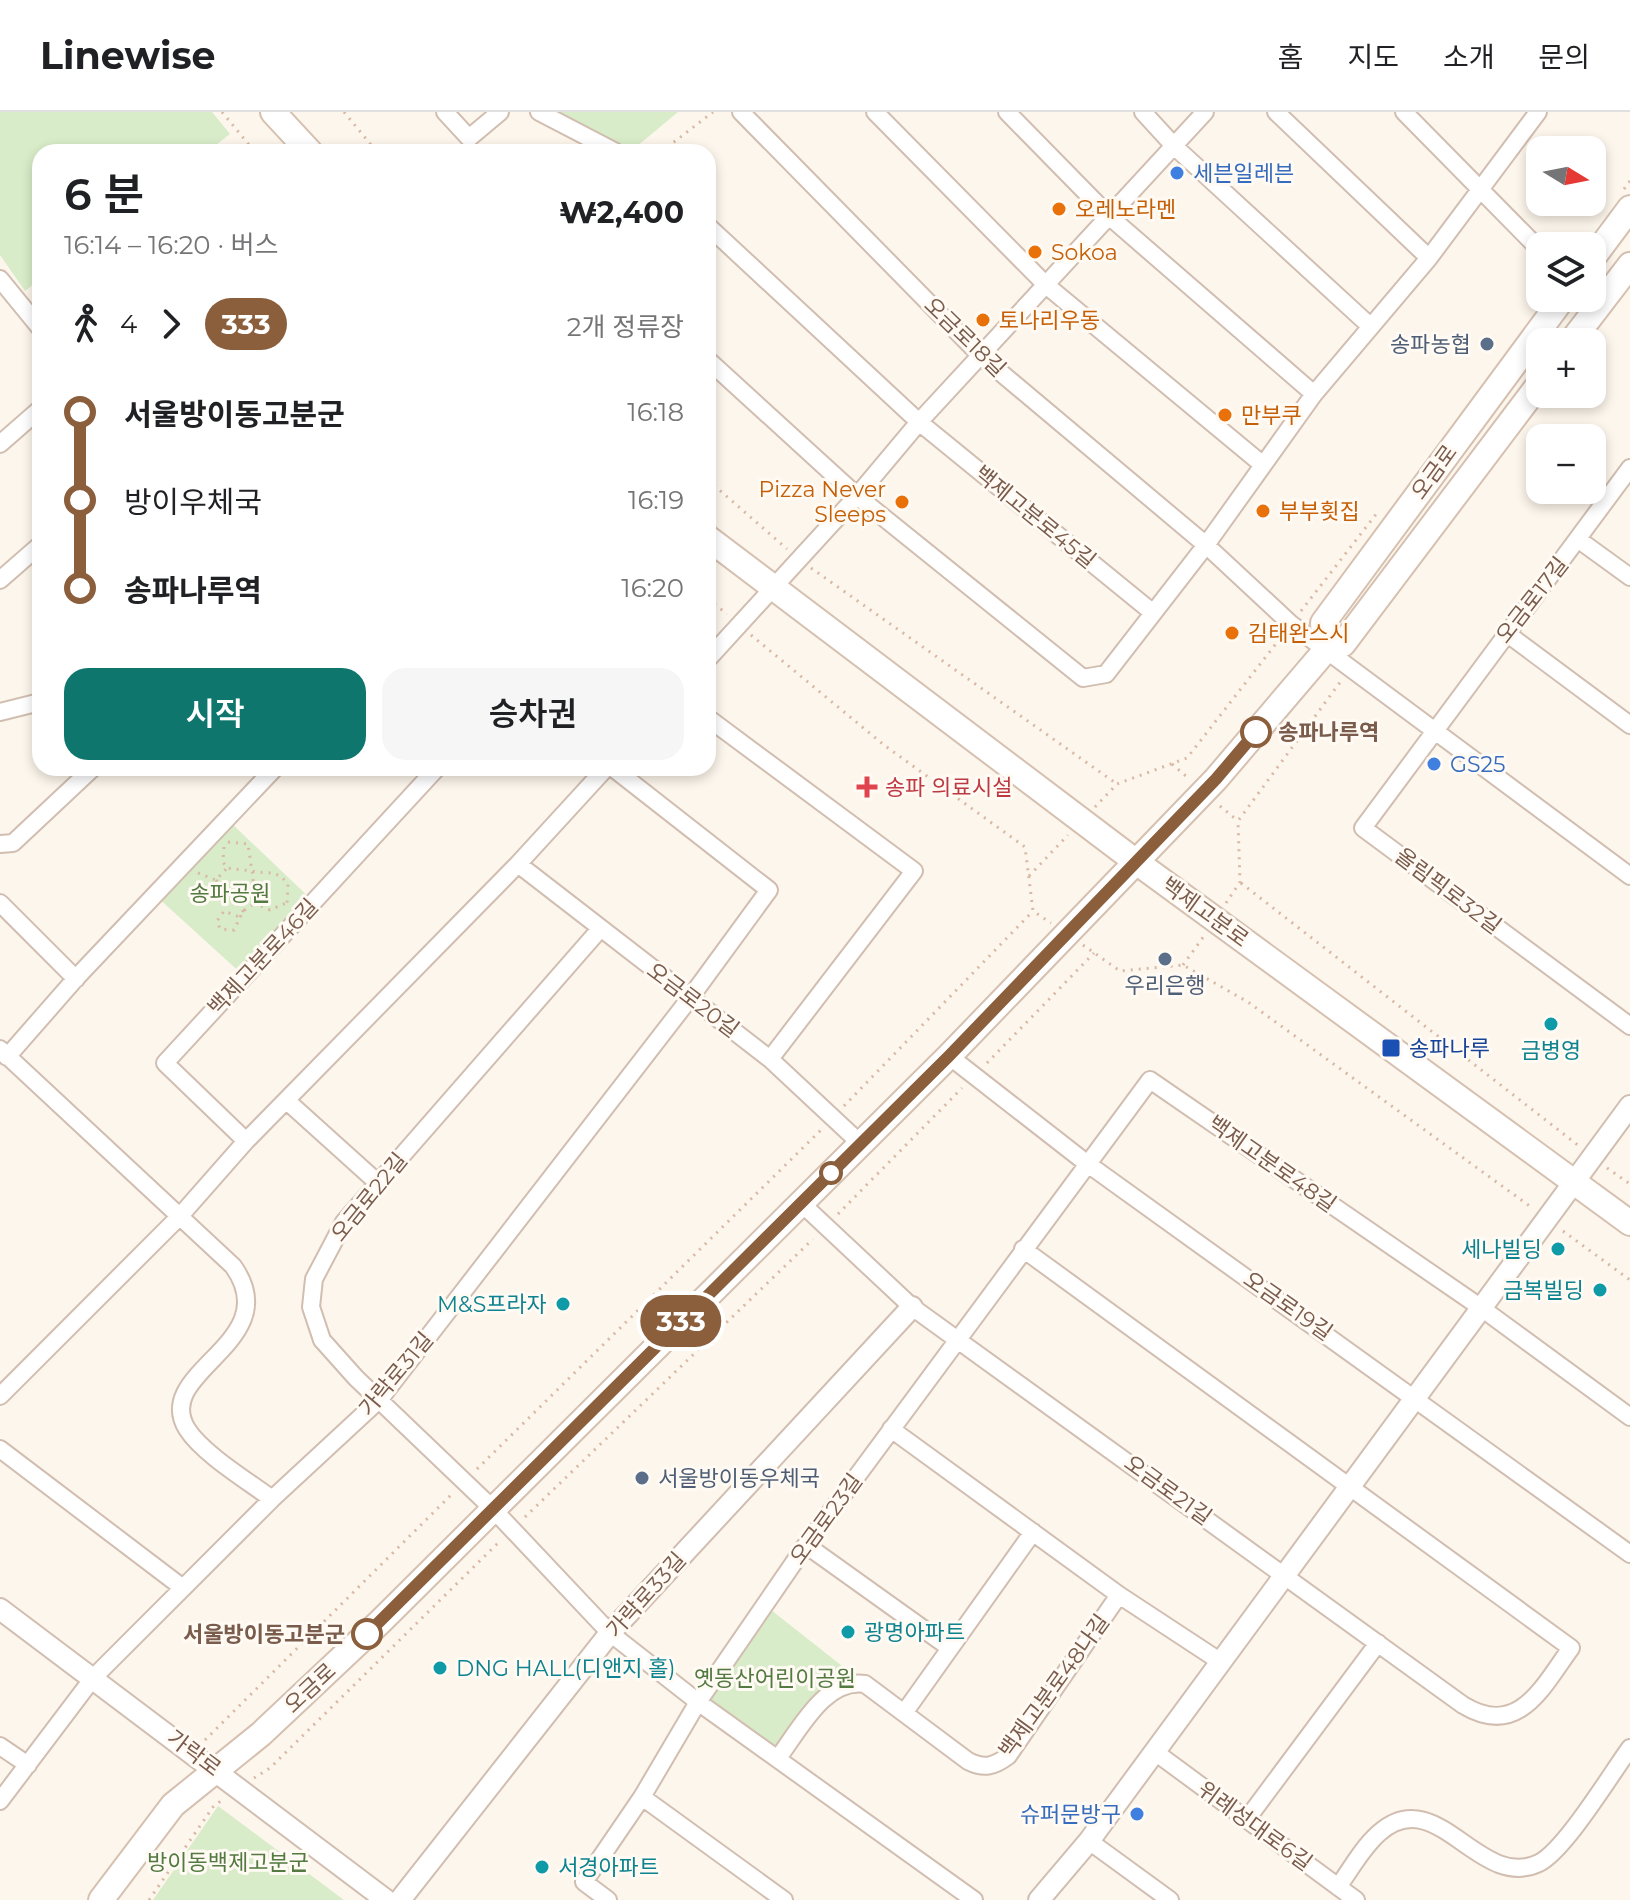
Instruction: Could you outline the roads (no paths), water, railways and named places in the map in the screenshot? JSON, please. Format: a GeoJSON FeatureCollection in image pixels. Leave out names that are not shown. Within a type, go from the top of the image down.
{"type":"FeatureCollection","features":[{"type":"Feature","properties":{"kind":"main road"},"geometry":{"type":"LineString","coordinates":[[273,112],[303,144]]}},
{"type":"Feature","properties":{"kind":"main road"},"geometry":{"type":"LineString","coordinates":[[1606,240],[1630,208]]}},
{"type":"Feature","properties":{"kind":"main road"},"geometry":{"type":"LineString","coordinates":[[1582,328],[1630,265]]}},
{"type":"Feature","properties":{"kind":"main road","name":"오금로"},"geometry":{"type":"LineString","coordinates":[[1325,651],[1323,623],[1553,312]]}},
{"type":"Feature","properties":{"kind":"main road","name":"오금로"},"geometry":{"type":"LineString","coordinates":[[101,1900],[173,1805],[261,1734],[380,1622],[949,1056],[1216,779],[1325,651],[1343,644],[1526,402]]}},
{"type":"Feature","properties":{"kind":"main road","name":"백제고분로"},"geometry":{"type":"LineString","coordinates":[[716,544],[1135,861],[1630,1223]]}},
{"type":"Feature","properties":{"kind":"street"},"geometry":{"type":"LineString","coordinates":[[445,112],[469,138],[500,112]]}},
{"type":"Feature","properties":{"kind":"street"},"geometry":{"type":"LineString","coordinates":[[539,112],[601,144]]}},
{"type":"Feature","properties":{"kind":"street","name":"오금로18길"},"geometry":{"type":"LineString","coordinates":[[741,112],[981,356],[1206,545],[1291,624],[1325,651]]}},
{"type":"Feature","properties":{"kind":"street"},"geometry":{"type":"LineString","coordinates":[[875,112],[1046,285],[1263,465]]}},
{"type":"Feature","properties":{"kind":"street"},"geometry":{"type":"LineString","coordinates":[[1007,112],[1110,217],[1314,394]]}},
{"type":"Feature","properties":{"kind":"street"},"geometry":{"type":"LineString","coordinates":[[1143,112],[1175,147],[1370,326]]}},
{"type":"Feature","properties":{"kind":"street"},"geometry":{"type":"LineString","coordinates":[[716,650],[857,496],[919,422],[1205,112]]}},
{"type":"Feature","properties":{"kind":"street"},"geometry":{"type":"LineString","coordinates":[[1276,112],[1429,258]]}},
{"type":"Feature","properties":{"kind":"street"},"geometry":{"type":"LineString","coordinates":[[1404,112],[1526,236]]}},
{"type":"Feature","properties":{"kind":"street"},"geometry":{"type":"LineString","coordinates":[[716,367],[857,496],[1083,678],[1106,674],[1206,545],[1314,394],[1429,258],[1538,112]]}},
{"type":"Feature","properties":{"kind":"street","name":"백제고분로45길"},"geometry":{"type":"LineString","coordinates":[[716,233],[919,422],[1152,612]]}},
{"type":"Feature","properties":{"kind":"street"},"geometry":{"type":"LineString","coordinates":[[0,279],[32,318]]}},
{"type":"Feature","properties":{"kind":"street"},"geometry":{"type":"LineString","coordinates":[[0,444],[32,416]]}},
{"type":"Feature","properties":{"kind":"street","name":"오금로17길"},"geometry":{"type":"LineString","coordinates":[[1434,732],[1630,468]]}},
{"type":"Feature","properties":{"kind":"street"},"geometry":{"type":"LineString","coordinates":[[1579,540],[1630,577]]}},
{"type":"Feature","properties":{"kind":"street"},"geometry":{"type":"LineString","coordinates":[[0,580],[32,552]]}},
{"type":"Feature","properties":{"kind":"street"},"geometry":{"type":"LineString","coordinates":[[1509,635],[1630,725]]}},
{"type":"Feature","properties":{"kind":"street"},"geometry":{"type":"LineString","coordinates":[[1325,651],[1630,876]]}},
{"type":"Feature","properties":{"kind":"street"},"geometry":{"type":"LineString","coordinates":[[0,712],[32,704]]}},
{"type":"Feature","properties":{"kind":"street"},"geometry":{"type":"LineString","coordinates":[[716,724],[914,871],[770,1059]]}},
{"type":"Feature","properties":{"kind":"street","name":"올림픽로32길"},"geometry":{"type":"LineString","coordinates":[[1434,732],[1363,828],[1630,1026]]}},
{"type":"Feature","properties":{"kind":"street"},"geometry":{"type":"LineString","coordinates":[[0,844],[13,843],[84,776]]}},
{"type":"Feature","properties":{"kind":"street"},"geometry":{"type":"LineString","coordinates":[[269,776],[218,840],[187,862],[3,1053],[233,1266],[244,1281],[249,1301],[246,1316],[185,1395],[181,1410],[186,1428],[201,1445],[272,1499]]}},
{"type":"Feature","properties":{"kind":"street","name":"백제고분로46길"},"geometry":{"type":"LineString","coordinates":[[246,1141],[165,1063],[430,776]]}},
{"type":"Feature","properties":{"kind":"street"},"geometry":{"type":"LineString","coordinates":[[0,1396],[180,1216],[246,1141],[518,864],[599,776]]}},
{"type":"Feature","properties":{"kind":"street"},"geometry":{"type":"LineString","coordinates":[[623,776],[769,890],[690,998]]}},
{"type":"Feature","properties":{"kind":"street","name":"오금로20길"},"geometry":{"type":"LineString","coordinates":[[518,864],[770,1059],[861,1144]]}},
{"type":"Feature","properties":{"kind":"street"},"geometry":{"type":"LineString","coordinates":[[0,903],[76,979]]}},
{"type":"Feature","properties":{"kind":"street","name":"오금로22길"},"geometry":{"type":"LineString","coordinates":[[492,1508],[322,1340],[311,1307],[314,1279],[344,1222],[600,929]]}},
{"type":"Feature","properties":{"kind":"street","name":"가락로31길"},"geometry":{"type":"LineString","coordinates":[[0,1801],[93,1678],[272,1499],[380,1399],[690,998]]}},
{"type":"Feature","properties":{"kind":"street","name":"오금로19길"},"geometry":{"type":"LineString","coordinates":[[949,1056],[1085,1162],[1415,1396],[1630,1554]]}},
{"type":"Feature","properties":{"kind":"street","name":"백제고분로48길"},"geometry":{"type":"LineString","coordinates":[[1085,1162],[1150,1080],[1480,1307],[1630,1417]]}},
{"type":"Feature","properties":{"kind":"street"},"geometry":{"type":"LineString","coordinates":[[287,1101],[378,1183]]}},
{"type":"Feature","properties":{"kind":"street"},"geometry":{"type":"LineString","coordinates":[[1039,1900],[1089,1841],[1630,1106]]}},
{"type":"Feature","properties":{"kind":"street"},"geometry":{"type":"LineString","coordinates":[[957,1338],[1085,1162]]}},
{"type":"Feature","properties":{"kind":"street","name":"오금로21길"},"geometry":{"type":"LineString","coordinates":[[801,1203],[912,1307],[1463,1705],[1491,1716],[1509,1715],[1528,1705],[1571,1648],[1350,1485]]}},
{"type":"Feature","properties":{"kind":"street"},"geometry":{"type":"LineString","coordinates":[[1023,1249],[1350,1485]]}},
{"type":"Feature","properties":{"kind":"street","name":"가락로33길"},"geometry":{"type":"LineString","coordinates":[[400,1900],[610,1633],[912,1307]]}},
{"type":"Feature","properties":{"kind":"street","name":"오금로23길"},"geometry":{"type":"LineString","coordinates":[[608,1900],[584,1882],[642,1797],[698,1702],[806,1545],[957,1338]]}},
{"type":"Feature","properties":{"kind":"street","name":"백제고분로48나길"},"geometry":{"type":"LineString","coordinates":[[891,1429],[1119,1595],[1221,1662]]}},
{"type":"Feature","properties":{"kind":"street"},"geometry":{"type":"LineString","coordinates":[[0,1449],[183,1588]]}},
{"type":"Feature","properties":{"kind":"street"},"geometry":{"type":"LineString","coordinates":[[492,1508],[610,1633],[698,1702],[974,1900]]}},
{"type":"Feature","properties":{"kind":"street"},"geometry":{"type":"LineString","coordinates":[[904,1713],[1033,1532]]}},
{"type":"Feature","properties":{"kind":"street"},"geometry":{"type":"LineString","coordinates":[[806,1545],[950,1648]]}},
{"type":"Feature","properties":{"kind":"street","name":"백제고분로48나길"},"geometry":{"type":"LineString","coordinates":[[778,1758],[834,1689],[851,1682],[865,1684],[968,1761],[982,1767],[996,1765],[1008,1756],[1119,1595]]}},
{"type":"Feature","properties":{"kind":"street","name":"가락로"},"geometry":{"type":"LineString","coordinates":[[0,1609],[386,1900]]}},
{"type":"Feature","properties":{"kind":"street"},"geometry":{"type":"LineString","coordinates":[[1247,1819],[1378,1643]]}},
{"type":"Feature","properties":{"kind":"street"},"geometry":{"type":"LineString","coordinates":[[0,1746],[28,1765]]}},
{"type":"Feature","properties":{"kind":"street"},"geometry":{"type":"LineString","coordinates":[[1338,1887],[1377,1835],[1386,1827],[1409,1819],[1437,1825],[1500,1865],[1524,1867],[1541,1862],[1558,1846],[1630,1748]]}},
{"type":"Feature","properties":{"kind":"street","name":"위례성대로6길"},"geometry":{"type":"LineString","coordinates":[[1155,1752],[1356,1900]]}},
{"type":"Feature","properties":{"kind":"street"},"geometry":{"type":"LineString","coordinates":[[642,1797],[784,1900]]}},
{"type":"Feature","properties":{"kind":"street"},"geometry":{"type":"LineString","coordinates":[[1089,1841],[1170,1900]]}},
{"type":"Feature","properties":{"kind":"place","name":"세븐일레븐"},"geometry":{"type":"Point","coordinates":[1177,173]}},
{"type":"Feature","properties":{"kind":"place","name":"오레노라멘"},"geometry":{"type":"Point","coordinates":[1059,209]}},
{"type":"Feature","properties":{"kind":"place","name":"Sokoa"},"geometry":{"type":"Point","coordinates":[1035,252]}},
{"type":"Feature","properties":{"kind":"place","name":"토나리우동"},"geometry":{"type":"Point","coordinates":[983,320]}},
{"type":"Feature","properties":{"kind":"place","name":"송파농협"},"geometry":{"type":"Point","coordinates":[1487,344]}},
{"type":"Feature","properties":{"kind":"place","name":"만부쿠"},"geometry":{"type":"Point","coordinates":[1225,415]}},
{"type":"Feature","properties":{"kind":"place","name":"Pizza Never Sleeps"},"geometry":{"type":"Point","coordinates":[902,502]}},
{"type":"Feature","properties":{"kind":"place","name":"부부횟집"},"geometry":{"type":"Point","coordinates":[1263,511]}},
{"type":"Feature","properties":{"kind":"place","name":"김태완스시"},"geometry":{"type":"Point","coordinates":[1232,633]}},
{"type":"Feature","properties":{"kind":"place","name":"송파나루역"},"geometry":{"type":"Point","coordinates":[1256,732]}},
{"type":"Feature","properties":{"kind":"place","name":"GS25"},"geometry":{"type":"Point","coordinates":[1434,764]}},
{"type":"Feature","properties":{"kind":"place","name":"송파 의료시설"},"geometry":{"type":"Point","coordinates":[867,787]}},
{"type":"Feature","properties":{"kind":"place","name":"우리은행"},"geometry":{"type":"Point","coordinates":[1165,959]}},
{"type":"Feature","properties":{"kind":"place","name":"금병영"},"geometry":{"type":"Point","coordinates":[1551,1024]}},
{"type":"Feature","properties":{"kind":"place","name":"송파나루"},"geometry":{"type":"Point","coordinates":[1391,1048]}},
{"type":"Feature","properties":{"kind":"place","name":"세나빌딩"},"geometry":{"type":"Point","coordinates":[1558,1249]}},
{"type":"Feature","properties":{"kind":"place","name":"금복빌딩"},"geometry":{"type":"Point","coordinates":[1600,1290]}},
{"type":"Feature","properties":{"kind":"place","name":"M&S프라자"},"geometry":{"type":"Point","coordinates":[563,1304]}},
{"type":"Feature","properties":{"kind":"place","name":"서울방이동우체국"},"geometry":{"type":"Point","coordinates":[642,1478]}},
{"type":"Feature","properties":{"kind":"place","name":"광명아파트"},"geometry":{"type":"Point","coordinates":[848,1632]}},
{"type":"Feature","properties":{"kind":"place","name":"서울방이동고분군"},"geometry":{"type":"Point","coordinates":[367,1634]}},
{"type":"Feature","properties":{"kind":"place","name":"DNG HALL(디앤지 홀)"},"geometry":{"type":"Point","coordinates":[440,1668]}},
{"type":"Feature","properties":{"kind":"place","name":"슈퍼문방구"},"geometry":{"type":"Point","coordinates":[1137,1814]}},
{"type":"Feature","properties":{"kind":"place","name":"서경아파트"},"geometry":{"type":"Point","coordinates":[542,1867]}},
{"type":"Feature","properties":{"kind":"park label","name":"송파공원"},"geometry":{"type":"Point","coordinates":[230,893]}},
{"type":"Feature","properties":{"kind":"park label","name":"옛동산어린이공원"},"geometry":{"type":"Point","coordinates":[775,1678]}},
{"type":"Feature","properties":{"kind":"park label","name":"방이동백제고분군"},"geometry":{"type":"Point","coordinates":[228,1862]}}]}
